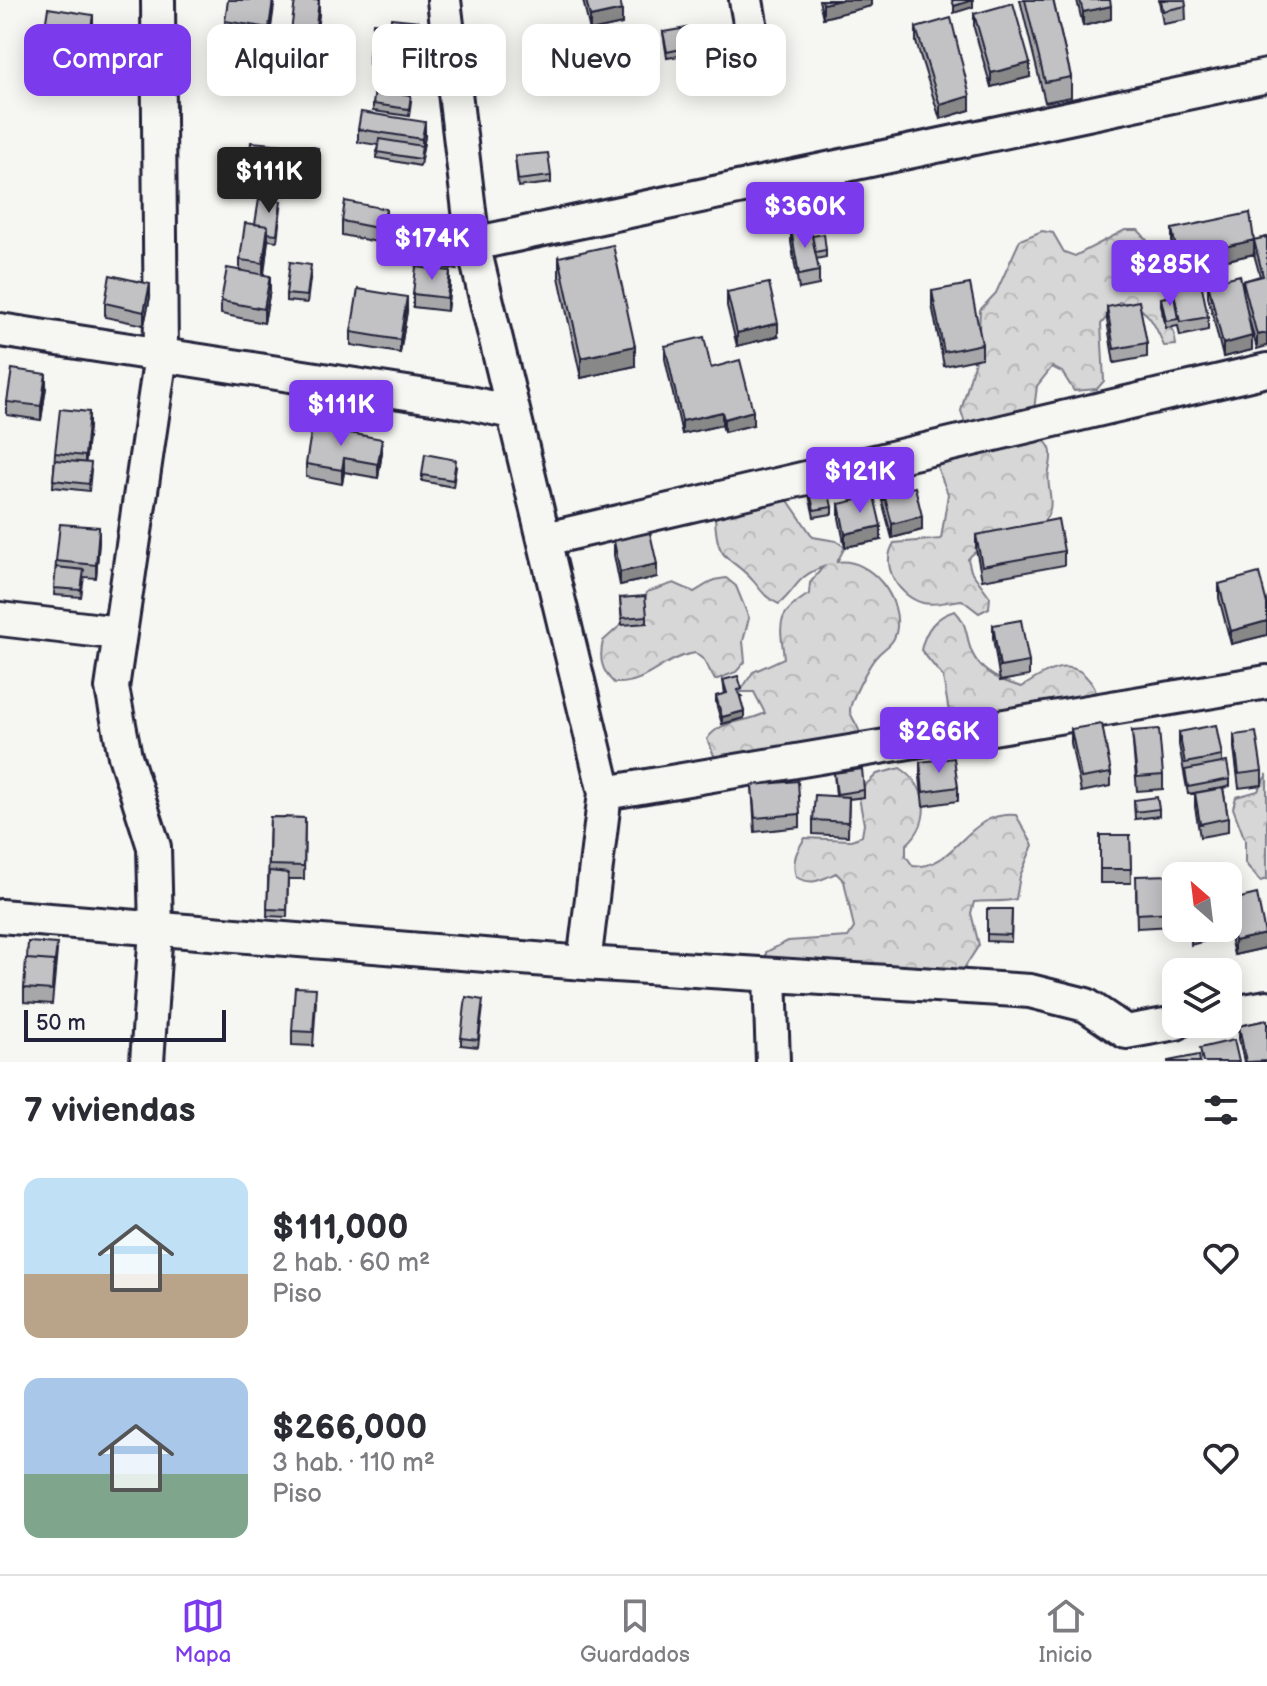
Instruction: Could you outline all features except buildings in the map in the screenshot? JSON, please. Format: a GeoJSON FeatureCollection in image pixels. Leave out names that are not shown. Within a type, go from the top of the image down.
{"type":"FeatureCollection","features":[{"type":"Feature","properties":{"kind":"street"},"geometry":{"type":"LineString","coordinates":[[147,1062],[156,929],[154,847],[125,756],[112,688],[161,355],[158,0]]}},
{"type":"Feature","properties":{"kind":"street"},"geometry":{"type":"LineString","coordinates":[[444,0],[473,244],[605,793],[584,963]]}},
{"type":"Feature","properties":{"kind":"street"},"geometry":{"type":"LineString","coordinates":[[473,244],[1267,76]]}},
{"type":"Feature","properties":{"kind":"street"},"geometry":{"type":"LineString","coordinates":[[0,330],[465,402],[512,412]]}},
{"type":"Feature","properties":{"kind":"street"},"geometry":{"type":"LineString","coordinates":[[546,539],[1267,370]]}},
{"type":"Feature","properties":{"kind":"street"},"geometry":{"type":"LineString","coordinates":[[0,619],[119,633]]}},
{"type":"Feature","properties":{"kind":"street"},"geometry":{"type":"LineString","coordinates":[[605,793],[1267,682]]}},
{"type":"Feature","properties":{"kind":"street"},"geometry":{"type":"LineString","coordinates":[[0,916],[584,963],[1030,991],[1086,1005],[1125,1047],[1162,1030]]}},
{"type":"Feature","properties":{"kind":"street"},"geometry":{"type":"LineString","coordinates":[[770,975],[773,1062]]}},
{"type":"Feature","properties":{"kind":"street"},"geometry":{"type":"LineString","coordinates":[[1242,1011],[1267,1007]]}},
{"type":"Feature","properties":{"kind":"green space"},"geometry":{"type":"Polygon","coordinates":[[[1125,230],[1138,230],[1161,265],[1167,288],[1162,314],[1174,333],[1176,345],[1164,346],[1143,311],[1119,302],[1101,324],[1104,381],[1097,389],[1074,391],[1062,372],[1052,367],[1037,386],[1034,410],[975,429],[965,423],[961,411],[978,349],[980,310],[996,293],[1020,240],[1042,231],[1053,233],[1064,252],[1075,256],[1125,230]]]}},
{"type":"Feature","properties":{"kind":"green space"},"geometry":{"type":"Polygon","coordinates":[[[1037,435],[1049,446],[1051,454],[1048,476],[1051,504],[1045,520],[1026,533],[988,545],[968,559],[971,571],[990,597],[989,608],[979,613],[962,600],[928,604],[906,594],[890,570],[890,552],[894,543],[941,539],[948,494],[936,464],[943,453],[1037,435]]]}},
{"type":"Feature","properties":{"kind":"green space"},"geometry":{"type":"Polygon","coordinates":[[[776,496],[787,499],[813,537],[836,541],[845,547],[837,562],[862,566],[882,583],[895,607],[896,633],[869,667],[853,699],[850,711],[860,733],[851,753],[716,760],[707,739],[713,733],[726,725],[765,713],[754,692],[740,692],[753,672],[784,658],[781,628],[785,614],[809,594],[810,583],[823,567],[802,579],[779,604],[771,600],[722,551],[715,515],[776,496]]]}},
{"type":"Feature","properties":{"kind":"green space"},"geometry":{"type":"Polygon","coordinates":[[[726,578],[736,586],[749,618],[743,641],[745,662],[736,672],[715,680],[704,660],[695,653],[672,660],[636,680],[614,683],[602,664],[603,641],[644,604],[647,592],[674,583],[694,592],[714,580],[726,578]]]}},
{"type":"Feature","properties":{"kind":"green space"},"geometry":{"type":"Polygon","coordinates":[[[955,611],[964,624],[975,658],[987,672],[1022,687],[1047,672],[1073,669],[1082,673],[1093,686],[1096,703],[955,727],[950,718],[943,677],[921,650],[932,625],[955,611]]]}},
{"type":"Feature","properties":{"kind":"green space"},"geometry":{"type":"Polygon","coordinates":[[[900,768],[917,785],[924,805],[920,826],[906,845],[906,856],[913,866],[928,865],[940,859],[985,821],[1016,815],[1033,845],[1020,876],[1016,899],[974,902],[971,913],[979,945],[961,973],[766,963],[766,952],[788,941],[848,937],[854,928],[844,881],[836,873],[812,882],[796,877],[796,855],[805,838],[851,840],[862,836],[864,824],[858,792],[877,774],[900,768]]]}},
{"type":"Feature","properties":{"kind":"green space"},"geometry":{"type":"Polygon","coordinates":[[[1267,774],[1267,879],[1260,881],[1245,863],[1245,840],[1233,808],[1236,797],[1258,791],[1267,774]]]}}]}
